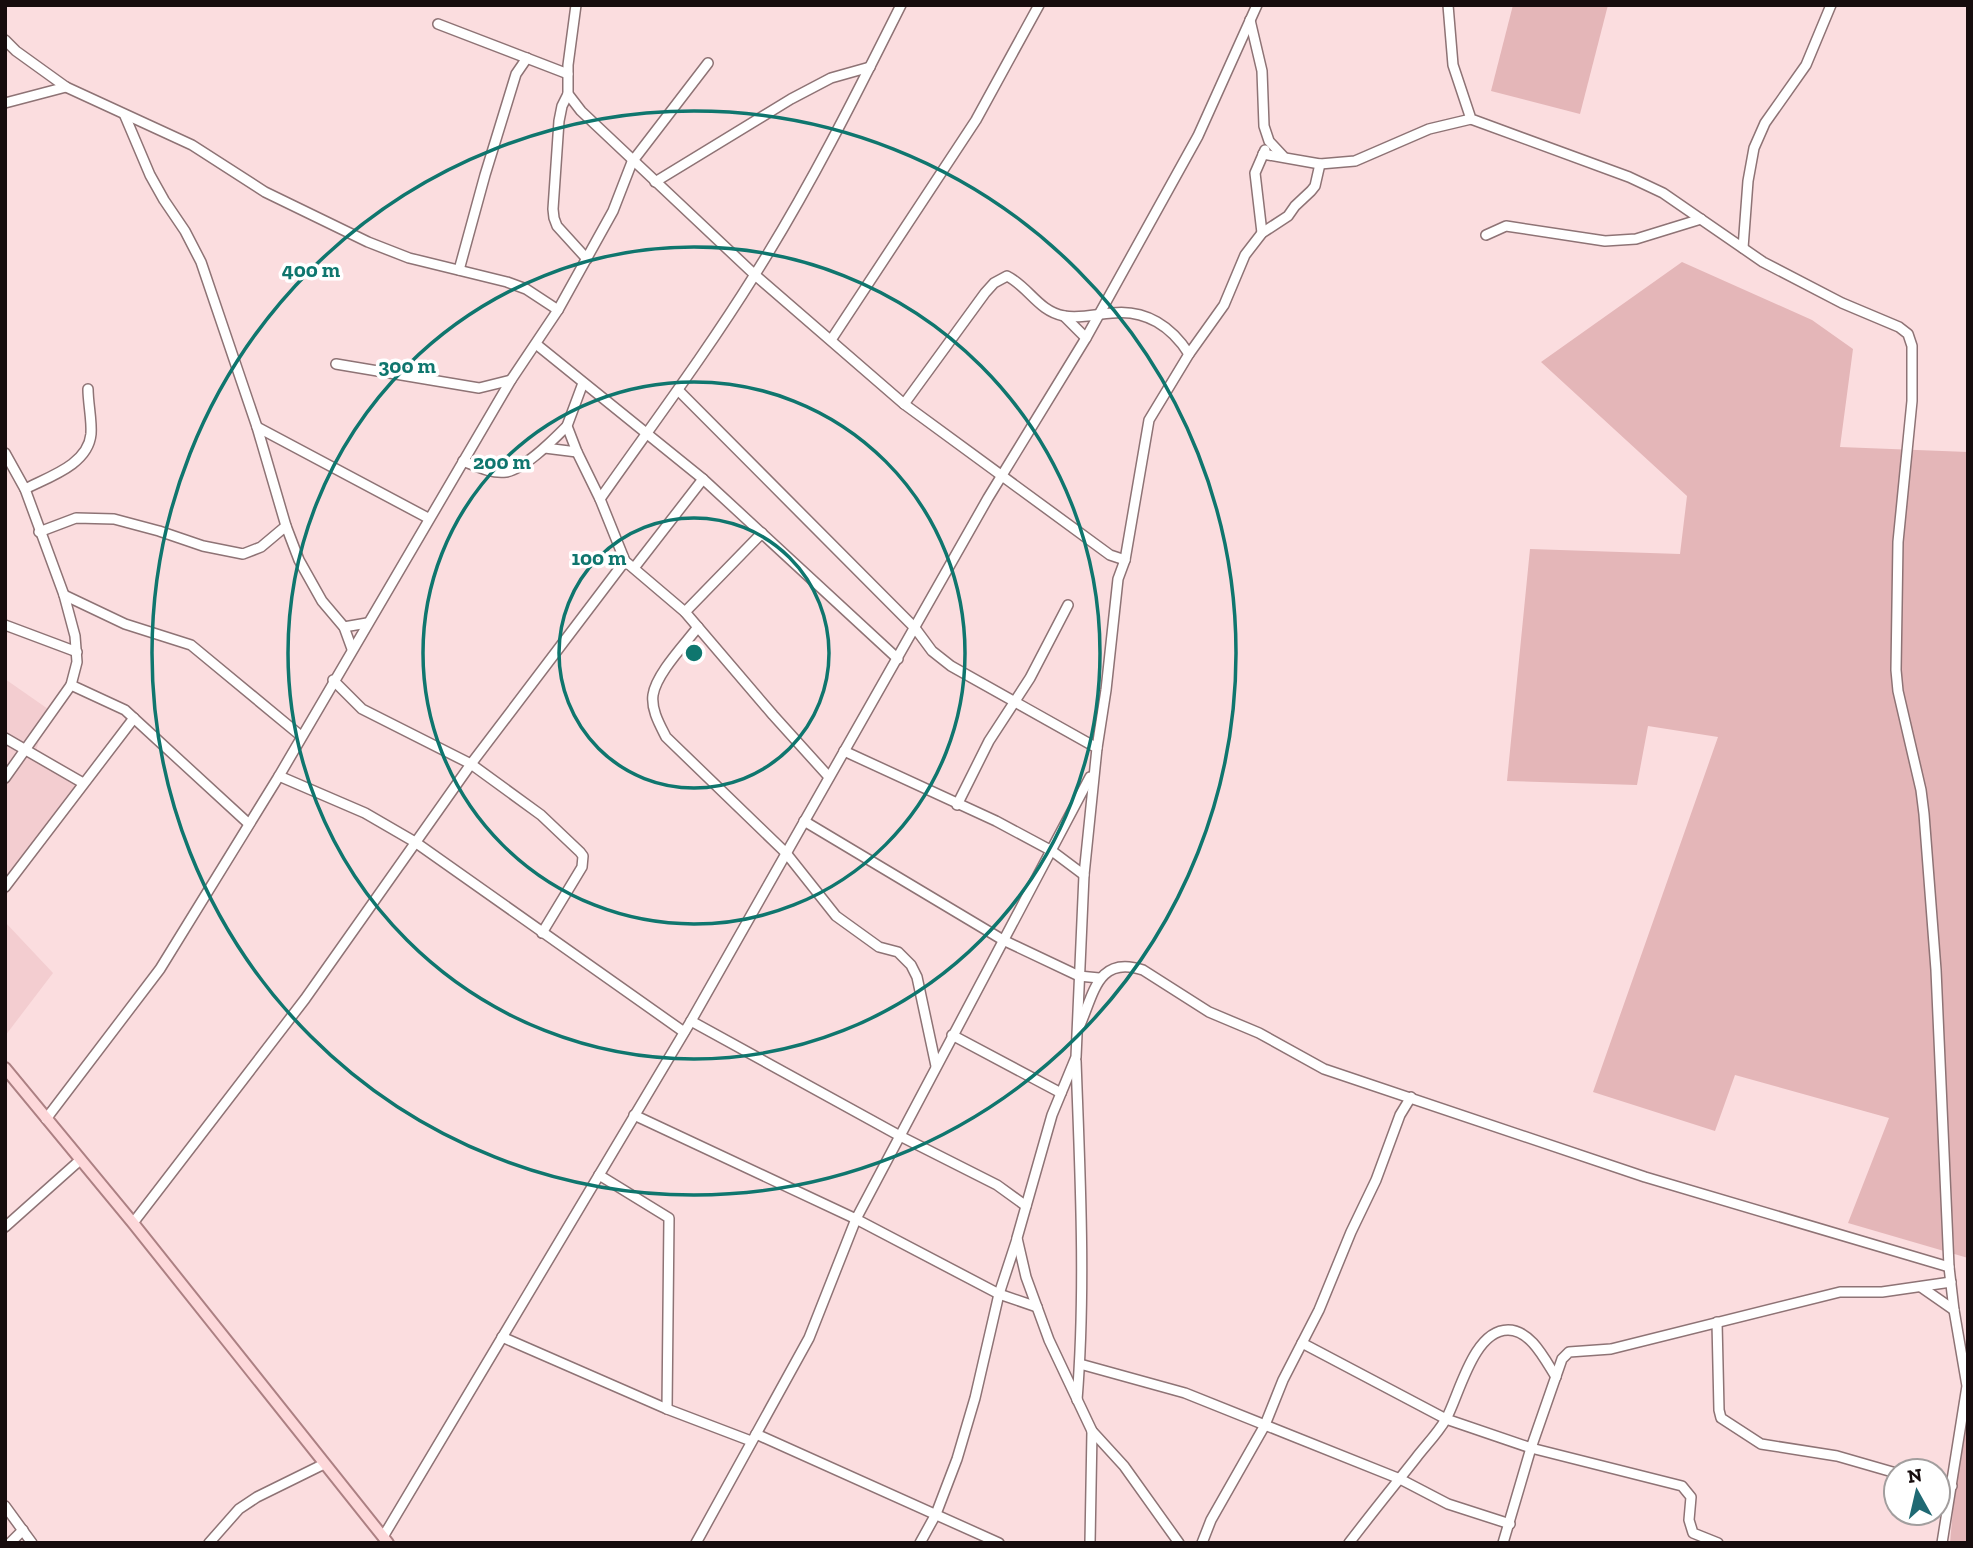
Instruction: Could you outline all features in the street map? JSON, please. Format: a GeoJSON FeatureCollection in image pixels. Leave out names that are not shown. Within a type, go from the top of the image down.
{"type":"FeatureCollection","features":[{"type":"Feature","properties":{"kind":"main road"},"geometry":{"type":"LineString","coordinates":[[5,1068],[79,1161],[133,1223],[385,1540]]}},
{"type":"Feature","properties":{"kind":"street"},"geometry":{"type":"LineString","coordinates":[[576,5],[568,94],[559,121],[553,209],[557,226],[587,260]]}},
{"type":"Feature","properties":{"kind":"street"},"geometry":{"type":"LineString","coordinates":[[600,499],[678,390],[755,275],[850,108],[901,5]]}},
{"type":"Feature","properties":{"kind":"street"},"geometry":{"type":"LineString","coordinates":[[831,340],[976,120],[1039,5]]}},
{"type":"Feature","properties":{"kind":"street"},"geometry":{"type":"LineString","coordinates":[[385,1540],[502,1337],[691,1021],[1001,476],[1099,316],[1198,136],[1257,5]]}},
{"type":"Feature","properties":{"kind":"street"},"geometry":{"type":"LineString","coordinates":[[1447,5],[1453,65],[1471,119]]}},
{"type":"Feature","properties":{"kind":"street"},"geometry":{"type":"LineString","coordinates":[[1743,248],[1748,181],[1754,148],[1765,123],[1806,65],[1830,5]]}},
{"type":"Feature","properties":{"kind":"street"},"geometry":{"type":"LineString","coordinates":[[1251,20],[1262,71],[1262,110],[1269,141],[1283,156]]}},
{"type":"Feature","properties":{"kind":"street"},"geometry":{"type":"LineString","coordinates":[[438,24],[568,74]]}},
{"type":"Feature","properties":{"kind":"street"},"geometry":{"type":"LineString","coordinates":[[5,40],[66,87],[192,145],[265,192],[368,242],[409,258],[526,289],[558,310]]}},
{"type":"Feature","properties":{"kind":"street"},"geometry":{"type":"LineString","coordinates":[[459,270],[516,74],[527,58]]}},
{"type":"Feature","properties":{"kind":"street"},"geometry":{"type":"LineString","coordinates":[[46,1119],[159,970],[279,776],[511,380],[558,310],[613,211],[632,162],[708,63]]}},
{"type":"Feature","properties":{"kind":"street"},"geometry":{"type":"LineString","coordinates":[[654,182],[791,99],[831,78],[870,67]]}},
{"type":"Feature","properties":{"kind":"street"},"geometry":{"type":"LineString","coordinates":[[5,103],[66,87]]}},
{"type":"Feature","properties":{"kind":"street"},"geometry":{"type":"LineString","coordinates":[[568,94],[581,111],[632,162],[755,275],[904,404],[1110,555],[1125,560]]}},
{"type":"Feature","properties":{"kind":"street"},"geometry":{"type":"LineString","coordinates":[[125,116],[150,175],[201,262],[299,560],[315,590],[344,627],[352,649]]}},
{"type":"Feature","properties":{"kind":"street"},"geometry":{"type":"LineString","coordinates":[[1263,154],[1320,164],[1355,161],[1429,130],[1471,119],[1629,177],[1663,193],[1763,262],[1842,303],[1899,327],[1908,334],[1912,346],[1912,401],[1898,542],[1896,670],[1924,814],[1936,970],[1951,1282],[1967,1386],[1952,1486]]}},
{"type":"Feature","properties":{"kind":"street"},"geometry":{"type":"LineString","coordinates":[[1262,233],[1255,173],[1269,141]]}},
{"type":"Feature","properties":{"kind":"street"},"geometry":{"type":"LineString","coordinates":[[1077,1402],[1080,1364],[1080,1187],[1076,1058],[1084,875],[1118,579],[1125,560],[1149,420],[1189,354],[1224,305],[1245,255],[1262,233],[1289,216],[1295,206],[1311,191],[1315,186],[1320,164]]}},
{"type":"Feature","properties":{"kind":"street"},"geometry":{"type":"LineString","coordinates":[[1486,235],[1506,226],[1605,241],[1636,239],[1701,219]]}},
{"type":"Feature","properties":{"kind":"street"},"geometry":{"type":"LineString","coordinates":[[904,404],[985,293],[1007,276],[1018,282],[1044,308],[1064,316],[1099,316],[1119,312],[1149,318],[1173,332],[1189,354]]}},
{"type":"Feature","properties":{"kind":"street"},"geometry":{"type":"LineString","coordinates":[[1064,316],[1086,338]]}},
{"type":"Feature","properties":{"kind":"street"},"geometry":{"type":"LineString","coordinates":[[536,344],[703,479],[898,659]]}},
{"type":"Feature","properties":{"kind":"street"},"geometry":{"type":"LineString","coordinates":[[336,363],[369,371],[479,388],[511,380]]}},
{"type":"Feature","properties":{"kind":"street"},"geometry":{"type":"LineString","coordinates":[[463,461],[481,468],[506,472],[515,468],[545,448],[567,426],[583,383]]}},
{"type":"Feature","properties":{"kind":"street"},"geometry":{"type":"LineString","coordinates":[[25,489],[81,457],[91,433],[88,389]]}},
{"type":"Feature","properties":{"kind":"street"},"geometry":{"type":"LineString","coordinates":[[678,390],[915,628],[932,651],[951,666],[1097,748]]}},
{"type":"Feature","properties":{"kind":"street"},"geometry":{"type":"LineString","coordinates":[[567,426],[625,561],[685,612],[829,777]]}},
{"type":"Feature","properties":{"kind":"street"},"geometry":{"type":"LineString","coordinates":[[257,428],[428,518]]}},
{"type":"Feature","properties":{"kind":"street"},"geometry":{"type":"LineString","coordinates":[[545,448],[576,452]]}},
{"type":"Feature","properties":{"kind":"street"},"geometry":{"type":"LineString","coordinates":[[5,453],[25,489],[64,595],[77,652],[71,685],[5,778]]}},
{"type":"Feature","properties":{"kind":"street"},"geometry":{"type":"LineString","coordinates":[[634,568],[703,479]]}},
{"type":"Feature","properties":{"kind":"street"},"geometry":{"type":"LineString","coordinates":[[39,532],[76,518],[114,519],[203,546],[243,554],[261,547],[286,526]]}},
{"type":"Feature","properties":{"kind":"street"},"geometry":{"type":"LineString","coordinates":[[685,612],[762,533]]}},
{"type":"Feature","properties":{"kind":"street"},"geometry":{"type":"LineString","coordinates":[[1110,555],[1118,579]]}},
{"type":"Feature","properties":{"kind":"street"},"geometry":{"type":"LineString","coordinates":[[133,1223],[305,999],[471,764],[625,561]]}},
{"type":"Feature","properties":{"kind":"street"},"geometry":{"type":"LineString","coordinates":[[64,595],[125,624],[191,645],[301,736]]}},
{"type":"Feature","properties":{"kind":"street"},"geometry":{"type":"LineString","coordinates":[[957,805],[989,741],[1030,678],[1068,605]]}},
{"type":"Feature","properties":{"kind":"street"},"geometry":{"type":"LineString","coordinates":[[344,627],[367,623]]}},
{"type":"Feature","properties":{"kind":"street"},"geometry":{"type":"LineString","coordinates":[[5,625],[77,652]]}},
{"type":"Feature","properties":{"kind":"street"},"geometry":{"type":"LineString","coordinates":[[698,627],[661,676],[653,695],[656,715],[666,737],[786,853],[836,916],[879,947],[898,952],[911,965],[917,978],[936,1066]]}},
{"type":"Feature","properties":{"kind":"street"},"geometry":{"type":"LineString","coordinates":[[333,680],[362,709],[471,764],[541,815],[583,856],[582,867],[541,933]]}},
{"type":"Feature","properties":{"kind":"street"},"geometry":{"type":"LineString","coordinates":[[71,685],[125,710],[249,824]]}},
{"type":"Feature","properties":{"kind":"street"},"geometry":{"type":"LineString","coordinates":[[5,887],[134,718]]}},
{"type":"Feature","properties":{"kind":"street"},"geometry":{"type":"LineString","coordinates":[[5,738],[83,783]]}},
{"type":"Feature","properties":{"kind":"street"},"geometry":{"type":"LineString","coordinates":[[844,751],[996,821],[1052,851],[1084,875]]}},
{"type":"Feature","properties":{"kind":"street"},"geometry":{"type":"LineString","coordinates":[[696,1543],[809,1338],[856,1219],[1094,770]]}},
{"type":"Feature","properties":{"kind":"street"},"geometry":{"type":"LineString","coordinates":[[279,776],[365,813],[415,842],[684,1032]]}},
{"type":"Feature","properties":{"kind":"street"},"geometry":{"type":"LineString","coordinates":[[804,821],[1003,940],[1079,976],[1099,978]]}},
{"type":"Feature","properties":{"kind":"street"},"geometry":{"type":"LineString","coordinates":[[1078,1030],[1099,978],[1120,965],[1143,970],[1222,1019],[1258,1033],[1324,1069],[1645,1177],[1950,1267]]}},
{"type":"Feature","properties":{"kind":"street"},"geometry":{"type":"LineString","coordinates":[[691,1021],[900,1136],[997,1185],[1026,1206]]}},
{"type":"Feature","properties":{"kind":"street"},"geometry":{"type":"LineString","coordinates":[[952,1035],[1061,1093]]}},
{"type":"Feature","properties":{"kind":"street"},"geometry":{"type":"LineString","coordinates":[[920,1543],[936,1514],[964,1435],[999,1294],[1048,1127],[1076,1058]]}},
{"type":"Feature","properties":{"kind":"street"},"geometry":{"type":"LineString","coordinates":[[1394,1091],[1400,1115]]}},
{"type":"Feature","properties":{"kind":"street"},"geometry":{"type":"LineString","coordinates":[[1202,1543],[1265,1425],[1283,1380],[1320,1310],[1351,1232],[1376,1180],[1400,1115],[1411,1097]]}},
{"type":"Feature","properties":{"kind":"street"},"geometry":{"type":"LineString","coordinates":[[634,1115],[856,1219],[999,1294],[1037,1307]]}},
{"type":"Feature","properties":{"kind":"street"},"geometry":{"type":"LineString","coordinates":[[5,1227],[79,1161]]}},
{"type":"Feature","properties":{"kind":"street"},"geometry":{"type":"LineString","coordinates":[[599,1175],[668,1218],[667,1409]]}},
{"type":"Feature","properties":{"kind":"street"},"geometry":{"type":"LineString","coordinates":[[1017,1238],[1026,1277],[1049,1340],[1077,1402],[1093,1431],[1124,1466],[1179,1543]]}},
{"type":"Feature","properties":{"kind":"street"},"geometry":{"type":"LineString","coordinates":[[1503,1543],[1531,1448],[1562,1360],[1569,1352],[1612,1349],[1840,1292],[1882,1292],[1951,1282]]}},
{"type":"Feature","properties":{"kind":"street"},"geometry":{"type":"LineString","coordinates":[[1921,1287],[1954,1310]]}},
{"type":"Feature","properties":{"kind":"street"},"geometry":{"type":"LineString","coordinates":[[1717,1322],[1718,1410],[1721,1418],[1761,1444],[1837,1456],[1882,1469]]}},
{"type":"Feature","properties":{"kind":"street"},"geometry":{"type":"LineString","coordinates":[[1349,1543],[1446,1419],[1467,1367],[1487,1340],[1501,1331],[1510,1330],[1523,1335],[1534,1345],[1556,1377]]}},
{"type":"Feature","properties":{"kind":"street"},"geometry":{"type":"LineString","coordinates":[[502,1337],[667,1409],[753,1437],[999,1543]]}},
{"type":"Feature","properties":{"kind":"street"},"geometry":{"type":"LineString","coordinates":[[1302,1343],[1446,1419],[1531,1448],[1682,1486],[1691,1497],[1689,1520],[1693,1532],[1718,1543]]}},
{"type":"Feature","properties":{"kind":"street"},"geometry":{"type":"LineString","coordinates":[[1080,1364],[1185,1392],[1400,1479],[1448,1504],[1510,1524]]}},
{"type":"Feature","properties":{"kind":"street"},"geometry":{"type":"LineString","coordinates":[[1090,1543],[1093,1431]]}},
{"type":"Feature","properties":{"kind":"street"},"geometry":{"type":"LineString","coordinates":[[209,1543],[239,1509],[257,1497],[324,1464]]}},
{"type":"Feature","properties":{"kind":"street"},"geometry":{"type":"LineString","coordinates":[[5,1506],[32,1543]]}},
{"type":"Feature","properties":{"kind":"street"},"geometry":{"type":"LineString","coordinates":[[10,1543],[23,1530]]}},
{"type":"Feature","properties":{"kind":"shaded area"},"geometry":{"type":"Polygon","coordinates":[[[1513,5],[1608,5],[1580,114],[1491,91],[1513,5]]]}},
{"type":"Feature","properties":{"kind":"shaded area"},"geometry":{"type":"Polygon","coordinates":[[[1682,262],[1812,320],[1853,349],[1840,447],[1968,452],[1968,1258],[1848,1223],[1889,1118],[1735,1075],[1715,1131],[1593,1092],[1718,737],[1648,726],[1637,785],[1507,781],[1530,549],[1680,554],[1687,496],[1541,362],[1682,262]]]}},
{"type":"Feature","properties":{"kind":"shaded area"},"geometry":{"type":"Polygon","coordinates":[[[5,679],[48,709],[36,751],[89,782],[5,897],[5,679]]]}},
{"type":"Feature","properties":{"kind":"shaded area"},"geometry":{"type":"Polygon","coordinates":[[[5,922],[53,973],[5,1036],[5,922]]]}},
{"type":"Feature","properties":{"kind":"shaded area"},"geometry":{"type":"Polygon","coordinates":[[[1968,1340],[1968,1543],[1950,1543],[1968,1340]]]}}]}
